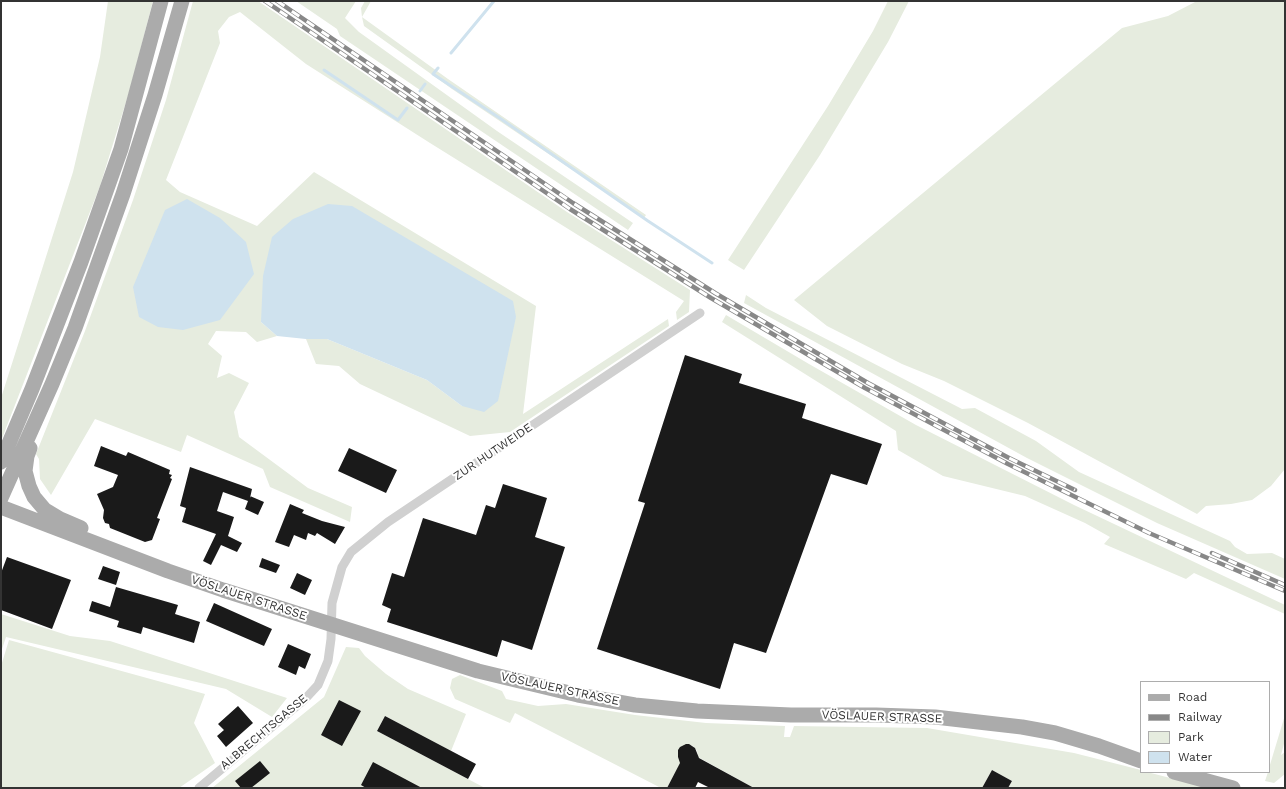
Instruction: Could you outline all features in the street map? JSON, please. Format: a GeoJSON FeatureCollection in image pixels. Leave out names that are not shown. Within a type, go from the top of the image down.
{"type":"FeatureCollection","features":[{"type":"Feature","properties":{"kind":"main road"},"geometry":{"type":"LineString","coordinates":[[1,462],[32,389],[81,262],[121,149],[162,1]]}},
{"type":"Feature","properties":{"kind":"main road"},"geometry":{"type":"LineString","coordinates":[[1,498],[52,384],[75,328],[123,194],[155,95],[182,1]]}},
{"type":"Feature","properties":{"kind":"main road"},"geometry":{"type":"LineString","coordinates":[[52,384],[46,407],[27,456],[25,471],[29,486],[34,497],[46,510],[60,519],[81,528],[97,544]]}},
{"type":"Feature","properties":{"kind":"main road","name":"VÖSLAUER STRASSE"},"geometry":{"type":"LineString","coordinates":[[1,507],[223,590],[478,671],[578,695],[628,703],[697,711],[791,715],[935,717],[1022,727],[1055,733],[1099,746],[1140,761]]}},
{"type":"Feature","properties":{"kind":"main road"},"geometry":{"type":"LineString","coordinates":[[1178,773],[1233,788]]}},
{"type":"Feature","properties":{"kind":"street","name":"ZUR HUTWEIDE"},"geometry":{"type":"LineString","coordinates":[[332,624],[332,603],[342,567],[351,552],[388,522],[700,312]]}},
{"type":"Feature","properties":{"kind":"street","name":"ALBRECHTSGASSE"},"geometry":{"type":"LineString","coordinates":[[199,788],[305,699],[318,685],[328,661],[332,639],[332,624]]}},
{"type":"Feature","properties":{"kind":"green space"},"geometry":{"type":"Polygon","coordinates":[[[108,1],[153,1],[130,89],[100,186],[1,441],[1,398],[73,172],[100,57],[108,1]]]}},
{"type":"Feature","properties":{"kind":"green space"},"geometry":{"type":"Polygon","coordinates":[[[193,1],[258,1],[567,212],[690,290],[689,312],[677,320],[676,312],[684,301],[306,64],[240,12],[229,17],[218,31],[220,43],[166,180],[180,192],[257,226],[314,172],[536,306],[523,414],[668,319],[669,326],[510,432],[470,436],[360,384],[339,366],[316,364],[306,339],[327,339],[427,380],[462,406],[516,317],[261,322],[277,336],[257,342],[246,332],[216,331],[208,344],[222,356],[217,378],[229,373],[249,383],[234,412],[239,437],[308,488],[352,507],[350,522],[270,487],[263,469],[187,435],[181,452],[95,419],[51,495],[40,479],[39,459],[36,454],[85,331],[133,200],[166,100],[193,1]]]}},
{"type":"Feature","properties":{"kind":"green space"},"geometry":{"type":"Polygon","coordinates":[[[296,1],[356,1],[345,18],[359,32],[497,131],[633,223],[628,230],[340,36],[337,29],[296,1]]]}},
{"type":"Feature","properties":{"kind":"green space"},"geometry":{"type":"Polygon","coordinates":[[[365,1],[371,1],[362,17],[361,8],[365,1]]]}},
{"type":"Feature","properties":{"kind":"green space"},"geometry":{"type":"Polygon","coordinates":[[[888,1],[909,1],[888,42],[820,155],[744,270],[728,260],[828,106],[873,31],[888,1]]]}},
{"type":"Feature","properties":{"kind":"green space"},"geometry":{"type":"Polygon","coordinates":[[[1197,1],[1285,1],[1285,469],[1271,486],[1252,500],[1231,504],[1206,506],[1197,514],[1028,423],[944,381],[902,364],[827,326],[794,300],[1122,28],[1168,16],[1197,1]]]}},
{"type":"Feature","properties":{"kind":"green space"},"geometry":{"type":"Polygon","coordinates":[[[362,17],[448,79],[646,215],[644,218],[452,89],[364,26],[362,17]]]}},
{"type":"Feature","properties":{"kind":"green space"},"geometry":{"type":"Polygon","coordinates":[[[746,295],[766,308],[962,409],[975,408],[1036,441],[1079,472],[1230,541],[1235,547],[1247,554],[1272,553],[1285,559],[1285,579],[1157,523],[1027,458],[744,303],[746,295]]]}},
{"type":"Feature","properties":{"kind":"green space"},"geometry":{"type":"Polygon","coordinates":[[[726,315],[916,425],[1074,505],[1285,605],[1285,614],[1194,573],[1186,579],[1104,544],[1110,537],[1085,523],[1025,496],[943,476],[898,450],[896,431],[722,322],[726,315]]]}},
{"type":"Feature","properties":{"kind":"green space"},"geometry":{"type":"Polygon","coordinates":[[[1,614],[70,636],[110,641],[287,698],[272,717],[226,689],[6,637],[1,652],[1,614]]]}},
{"type":"Feature","properties":{"kind":"green space"},"geometry":{"type":"Polygon","coordinates":[[[9,640],[205,694],[194,723],[215,763],[179,788],[1,788],[1,666],[9,640]]]}},
{"type":"Feature","properties":{"kind":"green space"},"geometry":{"type":"Polygon","coordinates":[[[346,647],[359,648],[365,656],[386,674],[408,689],[466,714],[451,751],[385,716],[377,731],[485,788],[212,788],[324,697],[346,647]]]}},
{"type":"Feature","properties":{"kind":"green space"},"geometry":{"type":"Polygon","coordinates":[[[460,675],[502,691],[506,699],[538,706],[566,704],[635,715],[706,723],[785,726],[784,737],[790,737],[794,726],[927,728],[1074,753],[1140,770],[1140,773],[1151,773],[1209,788],[1008,788],[1012,781],[992,770],[982,788],[754,788],[698,757],[697,751],[690,745],[678,750],[678,757],[681,762],[667,788],[661,788],[515,713],[510,723],[455,699],[450,688],[452,679],[460,675]]]}},
{"type":"Feature","properties":{"kind":"green space"},"geometry":{"type":"Polygon","coordinates":[[[1285,715],[1285,740],[1281,755],[1285,752],[1285,774],[1274,783],[1265,781],[1268,773],[1270,773],[1270,765],[1285,715]]]}},
{"type":"Feature","properties":{"kind":"water"},"geometry":{"type":"Polygon","coordinates":[[[187,199],[220,218],[246,242],[254,274],[220,320],[183,330],[158,327],[139,317],[133,287],[165,210],[187,199]]]}},
{"type":"Feature","properties":{"kind":"water"},"geometry":{"type":"Polygon","coordinates":[[[328,204],[352,206],[513,301],[516,317],[498,401],[484,412],[462,406],[427,380],[327,339],[306,339],[277,336],[261,322],[263,276],[272,237],[293,219],[328,204]]]}},
{"type":"Feature","properties":{"kind":"building"},"geometry":{"type":"Polygon","coordinates":[[[685,355],[742,374],[739,383],[806,404],[802,418],[882,444],[867,485],[831,474],[766,653],[734,643],[720,689],[597,649],[645,503],[638,501],[685,355]]]}},
{"type":"Feature","properties":{"kind":"building"},"geometry":{"type":"Polygon","coordinates":[[[101,446],[126,456],[128,452],[170,470],[169,474],[172,475],[170,478],[172,479],[157,518],[160,519],[152,540],[145,542],[110,528],[109,524],[105,523],[103,518],[104,510],[97,494],[113,487],[118,475],[94,466],[101,446]]]}},
{"type":"Feature","properties":{"kind":"building"},"geometry":{"type":"Polygon","coordinates":[[[349,448],[397,470],[386,493],[338,471],[349,448]]]}},
{"type":"Feature","properties":{"kind":"building"},"geometry":{"type":"Polygon","coordinates":[[[190,467],[252,489],[250,496],[264,502],[258,515],[245,509],[248,501],[223,492],[217,511],[234,517],[228,536],[242,543],[237,552],[221,545],[211,565],[203,561],[216,534],[182,522],[186,508],[180,506],[190,467]]]}},
{"type":"Feature","properties":{"kind":"building"},"geometry":{"type":"Polygon","coordinates":[[[503,484],[547,498],[535,537],[565,547],[532,650],[502,640],[497,657],[387,622],[391,609],[382,605],[392,573],[404,577],[423,518],[476,535],[486,505],[495,508],[503,484]]]}},
{"type":"Feature","properties":{"kind":"building"},"geometry":{"type":"Polygon","coordinates":[[[290,504],[304,510],[302,513],[322,521],[345,527],[335,544],[317,533],[315,536],[308,533],[306,540],[294,535],[289,547],[275,542],[290,504]]]}},
{"type":"Feature","properties":{"kind":"building"},"geometry":{"type":"Polygon","coordinates":[[[7,557],[71,580],[52,629],[1,610],[1,573],[7,557]]]}},
{"type":"Feature","properties":{"kind":"building"},"geometry":{"type":"Polygon","coordinates":[[[262,558],[280,565],[276,573],[259,567],[262,558]]]}},
{"type":"Feature","properties":{"kind":"building"},"geometry":{"type":"Polygon","coordinates":[[[103,566],[120,572],[116,585],[98,579],[103,566]]]}},
{"type":"Feature","properties":{"kind":"building"},"geometry":{"type":"Polygon","coordinates":[[[297,573],[312,580],[305,595],[290,588],[297,573]]]}},
{"type":"Feature","properties":{"kind":"building"},"geometry":{"type":"Polygon","coordinates":[[[116,587],[178,605],[175,614],[200,622],[194,643],[143,627],[141,634],[117,627],[119,621],[89,611],[92,601],[110,607],[116,587]]]}},
{"type":"Feature","properties":{"kind":"building"},"geometry":{"type":"Polygon","coordinates":[[[214,603],[272,629],[264,646],[206,621],[214,603]]]}},
{"type":"Feature","properties":{"kind":"building"},"geometry":{"type":"Polygon","coordinates":[[[288,644],[311,654],[305,669],[299,666],[296,675],[278,667],[288,644]]]}},
{"type":"Feature","properties":{"kind":"building"},"geometry":{"type":"Polygon","coordinates":[[[339,700],[361,711],[342,746],[321,735],[339,700]]]}},
{"type":"Feature","properties":{"kind":"building"},"geometry":{"type":"Polygon","coordinates":[[[238,706],[253,723],[226,747],[217,736],[224,730],[218,724],[238,706]]]}},
{"type":"Feature","properties":{"kind":"building"},"geometry":{"type":"Polygon","coordinates":[[[385,716],[476,764],[468,779],[377,731],[385,716]]]}},
{"type":"Feature","properties":{"kind":"building"},"geometry":{"type":"Polygon","coordinates":[[[686,744],[689,744],[695,748],[699,758],[754,788],[710,788],[698,782],[695,788],[667,788],[680,763],[678,750],[686,744]]]}},
{"type":"Feature","properties":{"kind":"building"},"geometry":{"type":"Polygon","coordinates":[[[260,761],[270,773],[251,788],[241,788],[235,781],[260,761]]]}},
{"type":"Feature","properties":{"kind":"building"},"geometry":{"type":"Polygon","coordinates":[[[373,762],[422,788],[366,788],[361,785],[373,762]]]}},
{"type":"Feature","properties":{"kind":"building"},"geometry":{"type":"Polygon","coordinates":[[[992,770],[1012,781],[1008,788],[982,788],[992,770]]]}},
{"type":"Feature","properties":{"kind":"waterway"},"geometry":{"type":"LineString","coordinates":[[451,53],[494,1]]}},
{"type":"Feature","properties":{"kind":"waterway"},"geometry":{"type":"LineString","coordinates":[[438,68],[433,74],[712,263]]}},
{"type":"Feature","properties":{"kind":"waterway"},"geometry":{"type":"LineString","coordinates":[[324,70],[398,120],[407,108]]}},
{"type":"Feature","properties":{"kind":"waterway"},"geometry":{"type":"LineString","coordinates":[[420,91],[425,84]]}},
{"type":"Feature","properties":{"kind":"railway"},"geometry":{"type":"LineString","coordinates":[[265,1],[570,209],[711,298],[865,388],[1008,464],[1149,533],[1285,591]]}},
{"type":"Feature","properties":{"kind":"railway"},"geometry":{"type":"LineString","coordinates":[[277,1],[573,203],[715,293],[868,383],[1009,458],[1075,490]]}},
{"type":"Feature","properties":{"kind":"railway"},"geometry":{"type":"LineString","coordinates":[[1212,553],[1285,585]]}}]}
